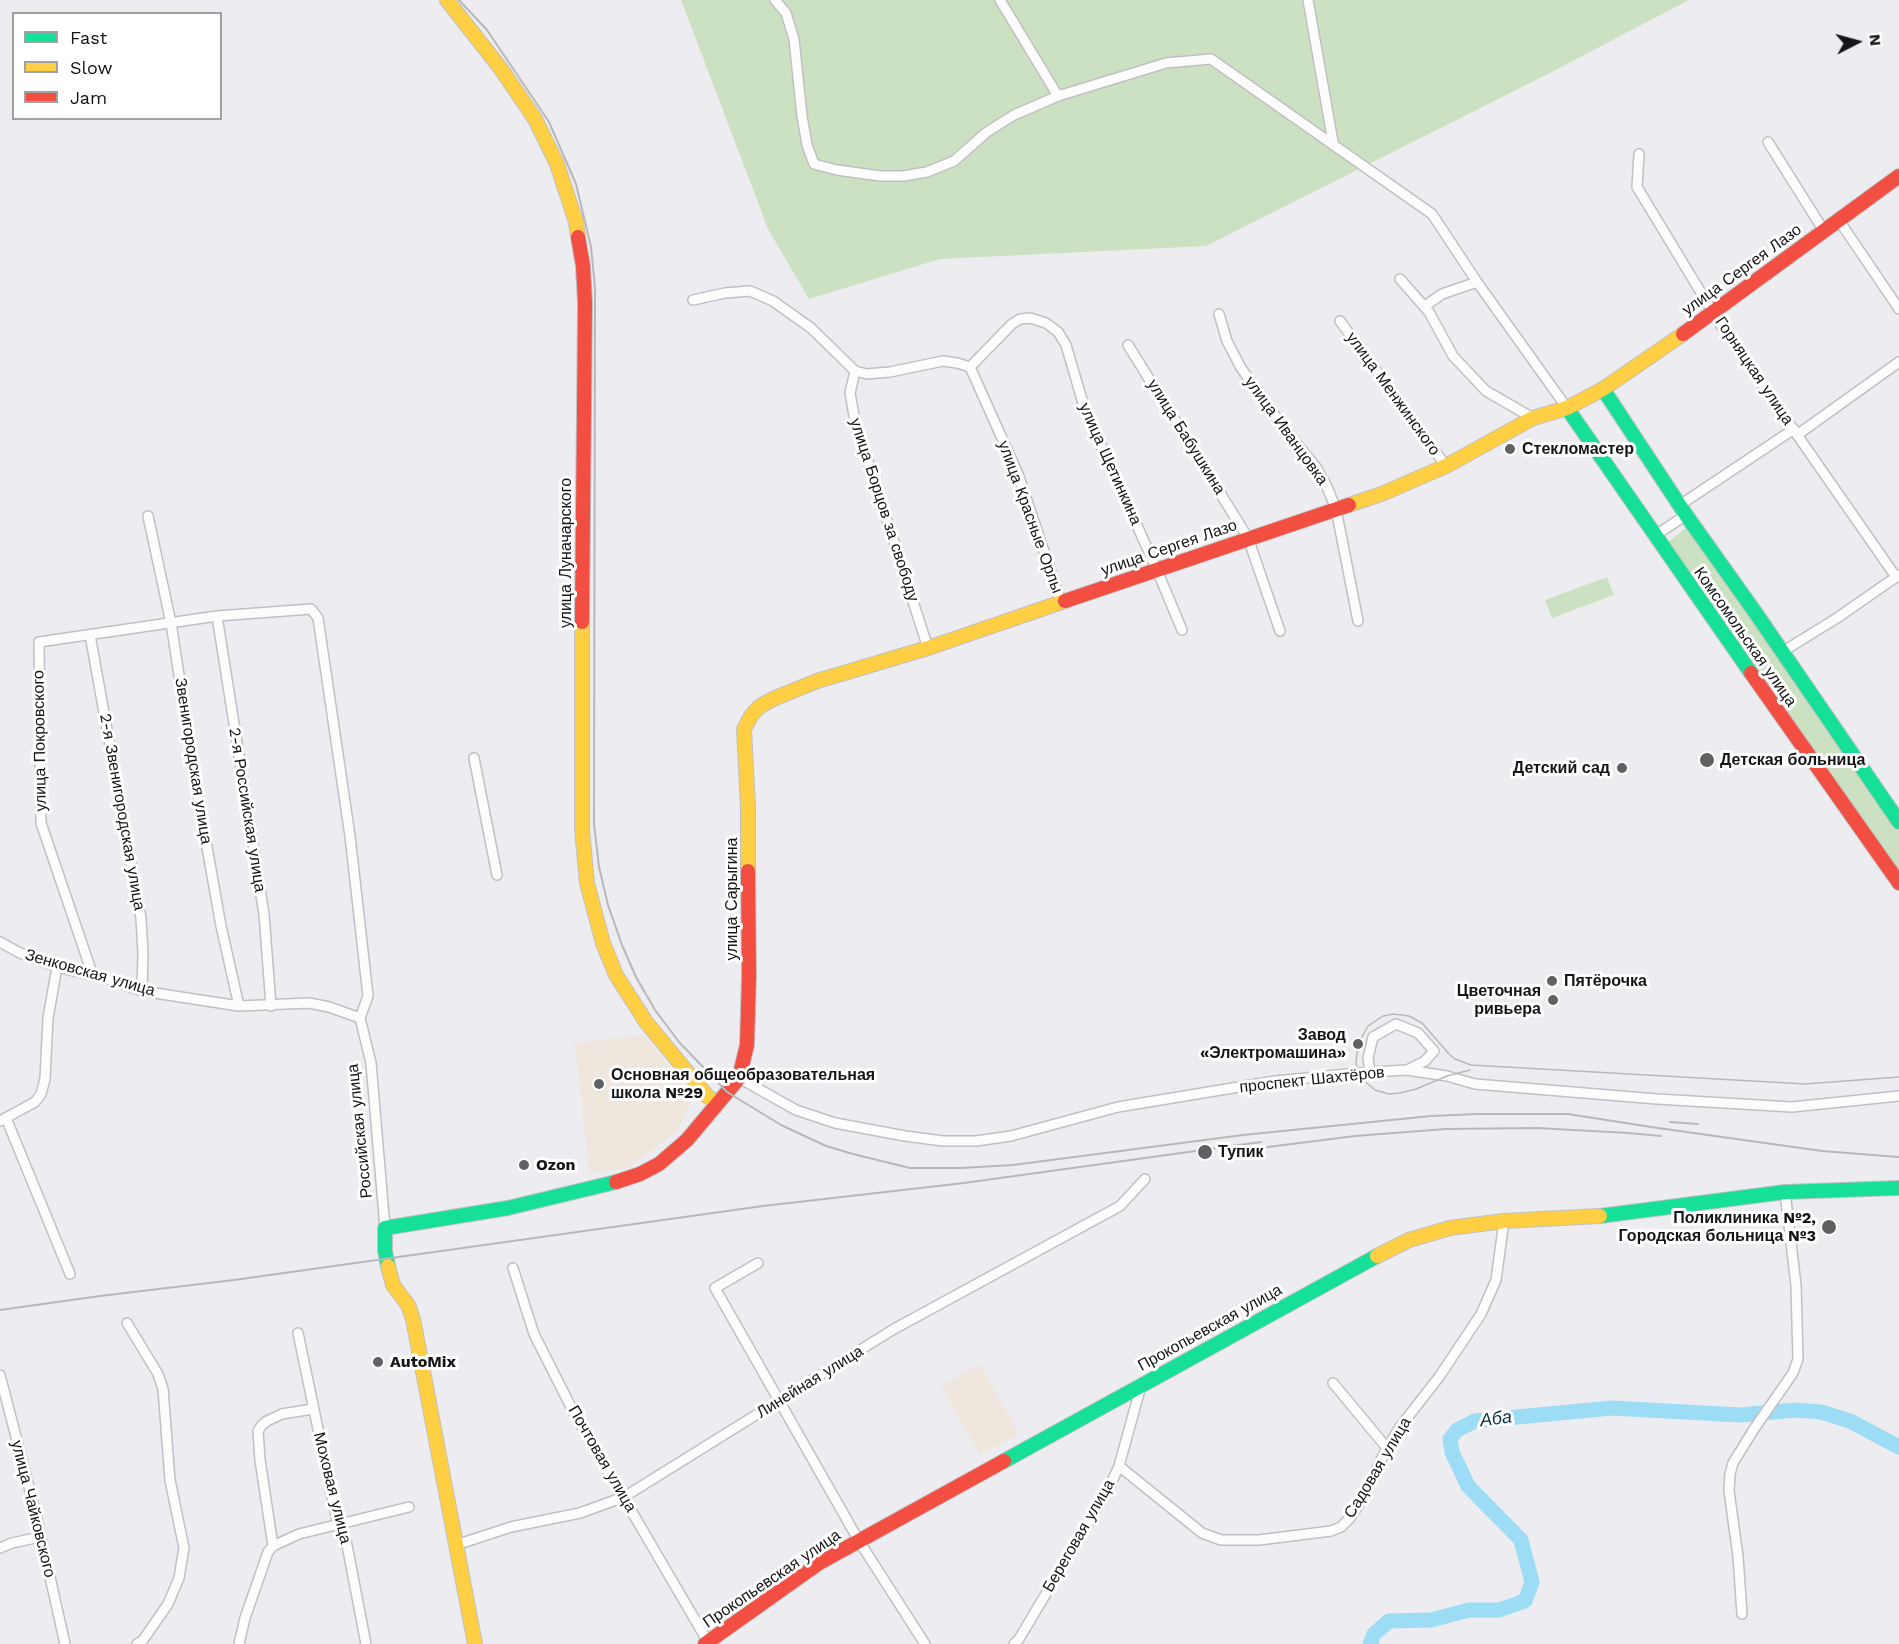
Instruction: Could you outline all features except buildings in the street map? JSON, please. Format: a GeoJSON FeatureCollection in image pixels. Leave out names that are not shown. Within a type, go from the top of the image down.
{"type":"FeatureCollection","features":[{"type":"Feature","properties":{"kind":"main road","name":"улица Луначарского"},"geometry":{"type":"LineString","coordinates":[[447,0],[501,69],[535,119],[557,164],[576,222],[583,266],[585,303],[582,838],[587,883],[603,943],[616,975],[646,1022],[707,1096],[717,1103]]}},
{"type":"Feature","properties":{"kind":"main road","name":"улица Сергея Лазо"},"geometry":{"type":"LineString","coordinates":[[773,699],[817,681],[928,648],[1336,509],[1446,466],[1533,418],[1567,408],[1603,389],[1714,312],[1899,176]]}},
{"type":"Feature","properties":{"kind":"main road","name":"Комсомольская улица"},"geometry":{"type":"LineString","coordinates":[[1603,389],[1683,510],[1899,822]]}},
{"type":"Feature","properties":{"kind":"main road","name":"Комсомольская улица"},"geometry":{"type":"LineString","coordinates":[[1567,408],[1899,883]]}},
{"type":"Feature","properties":{"kind":"main road","name":"улица Сарыгина"},"geometry":{"type":"LineString","coordinates":[[385,1227],[508,1208],[603,1186],[640,1174],[659,1164],[687,1140],[739,1078],[747,1045],[749,976],[748,806],[744,729],[751,716],[773,699]]}},
{"type":"Feature","properties":{"kind":"main road","name":"Прокопьевская улица"},"geometry":{"type":"LineString","coordinates":[[706,1643],[819,1563],[1347,1271],[1409,1240],[1450,1228],[1504,1221],[1607,1216],[1785,1192],[1899,1188]]}},
{"type":"Feature","properties":{"kind":"main road","name":"Российская улица"},"geometry":{"type":"LineString","coordinates":[[385,1227],[389,1275],[393,1285],[408,1305],[413,1319],[476,1644]]}},
{"type":"Feature","properties":{"kind":"street"},"geometry":{"type":"LineString","coordinates":[[775,0],[786,13],[794,39],[802,116],[807,145],[814,164],[880,176],[903,176],[927,172],[954,160],[987,132],[1014,115],[1058,96],[1166,63],[1211,59],[1333,142],[1432,214],[1477,282],[1567,408]]}},
{"type":"Feature","properties":{"kind":"street"},"geometry":{"type":"LineString","coordinates":[[1000,0],[1058,96]]}},
{"type":"Feature","properties":{"kind":"street"},"geometry":{"type":"LineString","coordinates":[[1308,0],[1333,142]]}},
{"type":"Feature","properties":{"kind":"street"},"geometry":{"type":"LineString","coordinates":[[1768,141],[1824,231]]}},
{"type":"Feature","properties":{"kind":"street","name":"Горняцкая улица"},"geometry":{"type":"LineString","coordinates":[[1639,154],[1637,187],[1720,324],[1897,576]]}},
{"type":"Feature","properties":{"kind":"street"},"geometry":{"type":"LineString","coordinates":[[1838,219],[1899,309]]}},
{"type":"Feature","properties":{"kind":"street"},"geometry":{"type":"LineString","coordinates":[[1400,279],[1425,306],[1453,356],[1486,391],[1533,418]]}},
{"type":"Feature","properties":{"kind":"street"},"geometry":{"type":"LineString","coordinates":[[1425,306],[1442,294],[1477,282]]}},
{"type":"Feature","properties":{"kind":"street"},"geometry":{"type":"LineString","coordinates":[[693,300],[725,293],[750,291],[773,301],[811,328],[855,371],[867,374],[890,372],[944,361],[970,367]]}},
{"type":"Feature","properties":{"kind":"street","name":"улица Иванцовка"},"geometry":{"type":"LineString","coordinates":[[1219,314],[1227,341],[1241,368],[1323,479],[1336,509],[1358,621]]}},
{"type":"Feature","properties":{"kind":"street","name":"улица Щетинкина"},"geometry":{"type":"LineString","coordinates":[[970,367],[1012,324],[1020,319],[1030,318],[1046,322],[1058,332],[1066,345],[1085,410],[1182,630]]}},
{"type":"Feature","properties":{"kind":"street","name":"улица Менжинского"},"geometry":{"type":"LineString","coordinates":[[1340,321],[1446,466]]}},
{"type":"Feature","properties":{"kind":"street","name":"улица Бабушкина"},"geometry":{"type":"LineString","coordinates":[[1128,345],[1248,538],[1280,631]]}},
{"type":"Feature","properties":{"kind":"street"},"geometry":{"type":"LineString","coordinates":[[1656,535],[1683,510],[1899,362]]}},
{"type":"Feature","properties":{"kind":"street","name":"улица Красные Орлы"},"geometry":{"type":"LineString","coordinates":[[970,367],[1018,474],[1061,602]]}},
{"type":"Feature","properties":{"kind":"street","name":"улица Борцов за свободу"},"geometry":{"type":"LineString","coordinates":[[855,371],[850,393],[855,421],[928,648]]}},
{"type":"Feature","properties":{"kind":"street","name":"Звенигородская улица"},"geometry":{"type":"LineString","coordinates":[[148,516],[171,623],[221,926],[239,1006]]}},
{"type":"Feature","properties":{"kind":"street"},"geometry":{"type":"LineString","coordinates":[[1782,652],[1837,618],[1897,576]]}},
{"type":"Feature","properties":{"kind":"street","name":"Российская улица"},"geometry":{"type":"LineString","coordinates":[[217,616],[311,609],[318,618],[350,836],[368,996],[360,1018],[371,1063],[385,1227]]}},
{"type":"Feature","properties":{"kind":"street"},"geometry":{"type":"LineString","coordinates":[[90,635],[217,616]]}},
{"type":"Feature","properties":{"kind":"street","name":"2-я Российская улица"},"geometry":{"type":"LineString","coordinates":[[217,616],[264,914],[271,1006]]}},
{"type":"Feature","properties":{"kind":"street","name":"улица Покровского"},"geometry":{"type":"LineString","coordinates":[[90,635],[39,642],[41,823],[93,976]]}},
{"type":"Feature","properties":{"kind":"street","name":"2-я Звенигородская улица"},"geometry":{"type":"LineString","coordinates":[[90,635],[141,918],[142,991]]}},
{"type":"Feature","properties":{"kind":"street"},"geometry":{"type":"LineString","coordinates":[[474,758],[497,875]]}},
{"type":"Feature","properties":{"kind":"street","name":"Зенковская улица"},"geometry":{"type":"LineString","coordinates":[[0,942],[20,953],[57,967],[142,991],[239,1006],[309,1003],[329,1007],[360,1018]]}},
{"type":"Feature","properties":{"kind":"street"},"geometry":{"type":"LineString","coordinates":[[57,967],[48,1018],[45,1079],[41,1094],[35,1102],[3,1119],[70,1274]]}},
{"type":"Feature","properties":{"kind":"street"},"geometry":{"type":"LineString","coordinates":[[1370,1072],[1368,1058],[1373,1037],[1396,1024],[1418,1033],[1434,1051],[1425,1061],[1407,1070]]}},
{"type":"Feature","properties":{"kind":"street","name":"проспект Шахтёров"},"geometry":{"type":"LineString","coordinates":[[739,1078],[796,1110],[835,1123],[943,1141],[976,1141],[1011,1136],[1118,1107],[1275,1081],[1407,1070],[1447,1076],[1475,1084],[1792,1107],[1899,1096]]}},
{"type":"Feature","properties":{"kind":"street","name":"Линейная улица"},"geometry":{"type":"LineString","coordinates":[[456,1545],[511,1527],[580,1513],[624,1497],[894,1329],[1120,1206],[1145,1179]]}},
{"type":"Feature","properties":{"kind":"street"},"geometry":{"type":"LineString","coordinates":[[1742,1614],[1729,1480],[1733,1463],[1793,1373],[1798,1359],[1796,1285],[1785,1192]]}},
{"type":"Feature","properties":{"kind":"street","name":"Садовая улица"},"geometry":{"type":"LineString","coordinates":[[1119,1466],[1202,1533],[1221,1540],[1259,1540],[1331,1531],[1341,1527],[1360,1503],[1400,1427],[1439,1377],[1481,1314],[1496,1280],[1504,1221]]}},
{"type":"Feature","properties":{"kind":"street"},"geometry":{"type":"LineString","coordinates":[[759,1263],[715,1288],[859,1541],[925,1644]]}},
{"type":"Feature","properties":{"kind":"street","name":"Почтовая улица"},"geometry":{"type":"LineString","coordinates":[[513,1268],[534,1334],[573,1411],[706,1643]]}},
{"type":"Feature","properties":{"kind":"street"},"geometry":{"type":"LineString","coordinates":[[128,1323],[158,1374],[163,1389],[170,1480],[184,1548],[179,1578],[168,1604],[143,1640],[137,1644]]}},
{"type":"Feature","properties":{"kind":"street","name":"Моховая улица"},"geometry":{"type":"LineString","coordinates":[[298,1333],[338,1525],[346,1540],[366,1644]]}},
{"type":"Feature","properties":{"kind":"street","name":"улица Чайковского"},"geometry":{"type":"LineString","coordinates":[[0,1375],[65,1644]]}},
{"type":"Feature","properties":{"kind":"street"},"geometry":{"type":"LineString","coordinates":[[1333,1383],[1387,1448]]}},
{"type":"Feature","properties":{"kind":"street","name":"Береговая улица"},"geometry":{"type":"LineString","coordinates":[[1014,1644],[1110,1486],[1119,1466],[1140,1386]]}},
{"type":"Feature","properties":{"kind":"street"},"geometry":{"type":"LineString","coordinates":[[273,1546],[258,1431],[267,1421],[282,1414],[313,1409]]}},
{"type":"Feature","properties":{"kind":"street"},"geometry":{"type":"LineString","coordinates":[[239,1644],[268,1552],[273,1546],[299,1534],[410,1507]]}},
{"type":"Feature","properties":{"kind":"street"},"geometry":{"type":"LineString","coordinates":[[0,1548],[40,1537]]}},
{"type":"Feature","properties":{"kind":"shaded area"},"geometry":{"type":"Polygon","coordinates":[[[644,1035],[693,1097],[676,1133],[626,1169],[589,1173],[575,1043],[644,1035]]]}},
{"type":"Feature","properties":{"kind":"shaded area"},"geometry":{"type":"Polygon","coordinates":[[[980,1364],[1019,1434],[980,1455],[941,1386],[980,1364]]]}},
{"type":"Feature","properties":{"kind":"green space"},"geometry":{"type":"Polygon","coordinates":[[[681,0],[1689,0],[1544,76],[1206,246],[940,259],[809,299],[768,229],[681,0]]]}},
{"type":"Feature","properties":{"kind":"green space"},"geometry":{"type":"Polygon","coordinates":[[[1690,525],[1899,830],[1899,874],[1664,545],[1690,525]]]}},
{"type":"Feature","properties":{"kind":"green space"},"geometry":{"type":"Polygon","coordinates":[[[1607,577],[1614,595],[1552,618],[1545,600],[1607,577]]]}},
{"type":"Feature","properties":{"kind":"waterway","name":"Аба"},"geometry":{"type":"LineString","coordinates":[[1370,1644],[1374,1634],[1389,1621],[1431,1620],[1469,1610],[1499,1610],[1525,1601],[1532,1582],[1521,1540],[1468,1486],[1452,1452],[1450,1439],[1457,1430],[1475,1421],[1612,1408],[1740,1415],[1796,1410],[1821,1412],[1850,1421],[1899,1447]]}},
{"type":"Feature","properties":{"kind":"tram line"},"geometry":{"type":"LineString","coordinates":[[1470,1070],[1447,1076],[1416,1089],[1389,1094],[1375,1090],[1361,1078],[1356,1063],[1358,1044],[1368,1026],[1383,1016],[1394,1014],[1409,1016],[1422,1023],[1449,1054],[1471,1065],[1805,1084],[1899,1077]]}},
{"type":"Feature","properties":{"kind":"railway"},"geometry":{"type":"LineString","coordinates":[[459,0],[487,30],[549,122],[576,184],[591,247],[595,288],[594,824],[599,867],[608,905],[636,977],[655,1010],[679,1042],[727,1092],[781,1125],[826,1146],[910,1168],[1013,1165],[1243,1135],[1431,1116],[1568,1114],[1664,1129]]}},
{"type":"Feature","properties":{"kind":"railway"},"geometry":{"type":"LineString","coordinates":[[1670,1122],[1698,1124]]}},
{"type":"Feature","properties":{"kind":"railway"},"geometry":{"type":"LineString","coordinates":[[1252,1149],[1355,1136],[1446,1129],[1537,1128],[1661,1136]]}},
{"type":"Feature","properties":{"kind":"railway"},"geometry":{"type":"LineString","coordinates":[[1658,1128],[1822,1151],[1899,1157]]}},
{"type":"Feature","properties":{"kind":"railway"},"geometry":{"type":"LineString","coordinates":[[0,1310],[234,1280],[763,1206],[964,1183],[1261,1142]]}},
{"type":"Feature","properties":{"kind":"traffic: fast"},"geometry":{"type":"LineString","coordinates":[[1603,389],[1686,515],[1899,822]]}},
{"type":"Feature","properties":{"kind":"traffic: fast"},"geometry":{"type":"LineString","coordinates":[[1567,408],[1751,673]]}},
{"type":"Feature","properties":{"kind":"traffic: fast"},"geometry":{"type":"LineString","coordinates":[[388,1266],[385,1251],[385,1228],[508,1208],[616,1182]]}},
{"type":"Feature","properties":{"kind":"traffic: fast"},"geometry":{"type":"LineString","coordinates":[[1600,1216],[1785,1192],[1899,1188]]}},
{"type":"Feature","properties":{"kind":"traffic: fast"},"geometry":{"type":"LineString","coordinates":[[1004,1461],[1377,1256]]}},
{"type":"Feature","properties":{"kind":"traffic: slow"},"geometry":{"type":"LineString","coordinates":[[447,0],[501,69],[535,119],[557,164],[576,222],[578,237]]}},
{"type":"Feature","properties":{"kind":"traffic: slow"},"geometry":{"type":"LineString","coordinates":[[1349,505],[1384,493],[1446,466],[1533,418],[1567,408],[1603,389],[1683,334]]}},
{"type":"Feature","properties":{"kind":"traffic: slow"},"geometry":{"type":"LineString","coordinates":[[748,871],[748,806],[744,729],[759,707],[817,681],[928,648],[1065,601]]}},
{"type":"Feature","properties":{"kind":"traffic: slow"},"geometry":{"type":"LineString","coordinates":[[582,622],[582,829],[587,883],[603,943],[616,975],[646,1022],[707,1096],[717,1103]]}},
{"type":"Feature","properties":{"kind":"traffic: slow"},"geometry":{"type":"LineString","coordinates":[[1377,1256],[1409,1240],[1450,1228],[1504,1221],[1600,1216]]}},
{"type":"Feature","properties":{"kind":"traffic: slow"},"geometry":{"type":"LineString","coordinates":[[388,1266],[393,1285],[408,1305],[413,1319],[475,1644]]}},
{"type":"Feature","properties":{"kind":"traffic: jam"},"geometry":{"type":"LineString","coordinates":[[1683,334],[1899,176]]}},
{"type":"Feature","properties":{"kind":"traffic: jam"},"geometry":{"type":"LineString","coordinates":[[578,237],[583,266],[585,303],[582,622]]}},
{"type":"Feature","properties":{"kind":"traffic: jam"},"geometry":{"type":"LineString","coordinates":[[1065,601],[1349,505]]}},
{"type":"Feature","properties":{"kind":"traffic: jam"},"geometry":{"type":"LineString","coordinates":[[1751,673],[1899,883]]}},
{"type":"Feature","properties":{"kind":"traffic: jam"},"geometry":{"type":"LineString","coordinates":[[616,1182],[640,1174],[659,1164],[687,1140],[739,1078],[747,1045],[748,871]]}},
{"type":"Feature","properties":{"kind":"traffic: jam"},"geometry":{"type":"LineString","coordinates":[[705,1644],[819,1563],[1004,1461]]}},
{"type":"Feature","properties":{"kind":"place","name":"Стекломастер"},"geometry":{"type":"Point","coordinates":[1510,449]}},
{"type":"Feature","properties":{"kind":"place","name":"Детская больница"},"geometry":{"type":"Point","coordinates":[1707,760]}},
{"type":"Feature","properties":{"kind":"place","name":"Детский сад"},"geometry":{"type":"Point","coordinates":[1622,768]}},
{"type":"Feature","properties":{"kind":"place","name":"Пятёрочка"},"geometry":{"type":"Point","coordinates":[1552,981]}},
{"type":"Feature","properties":{"kind":"place","name":"Цветочная ривьера"},"geometry":{"type":"Point","coordinates":[1553,1000]}},
{"type":"Feature","properties":{"kind":"place","name":"Завод «Электромашина»"},"geometry":{"type":"Point","coordinates":[1358,1044]}},
{"type":"Feature","properties":{"kind":"place","name":"Основная общеобразовательная школа №29"},"geometry":{"type":"Point","coordinates":[599,1084]}},
{"type":"Feature","properties":{"kind":"place","name":"Тупик"},"geometry":{"type":"Point","coordinates":[1205,1152]}},
{"type":"Feature","properties":{"kind":"place","name":"Ozon"},"geometry":{"type":"Point","coordinates":[524,1165]}},
{"type":"Feature","properties":{"kind":"place","name":"Поликлиника №2, Городская больница №3"},"geometry":{"type":"Point","coordinates":[1829,1227]}},
{"type":"Feature","properties":{"kind":"place","name":"AutoMix"},"geometry":{"type":"Point","coordinates":[378,1362]}}]}
